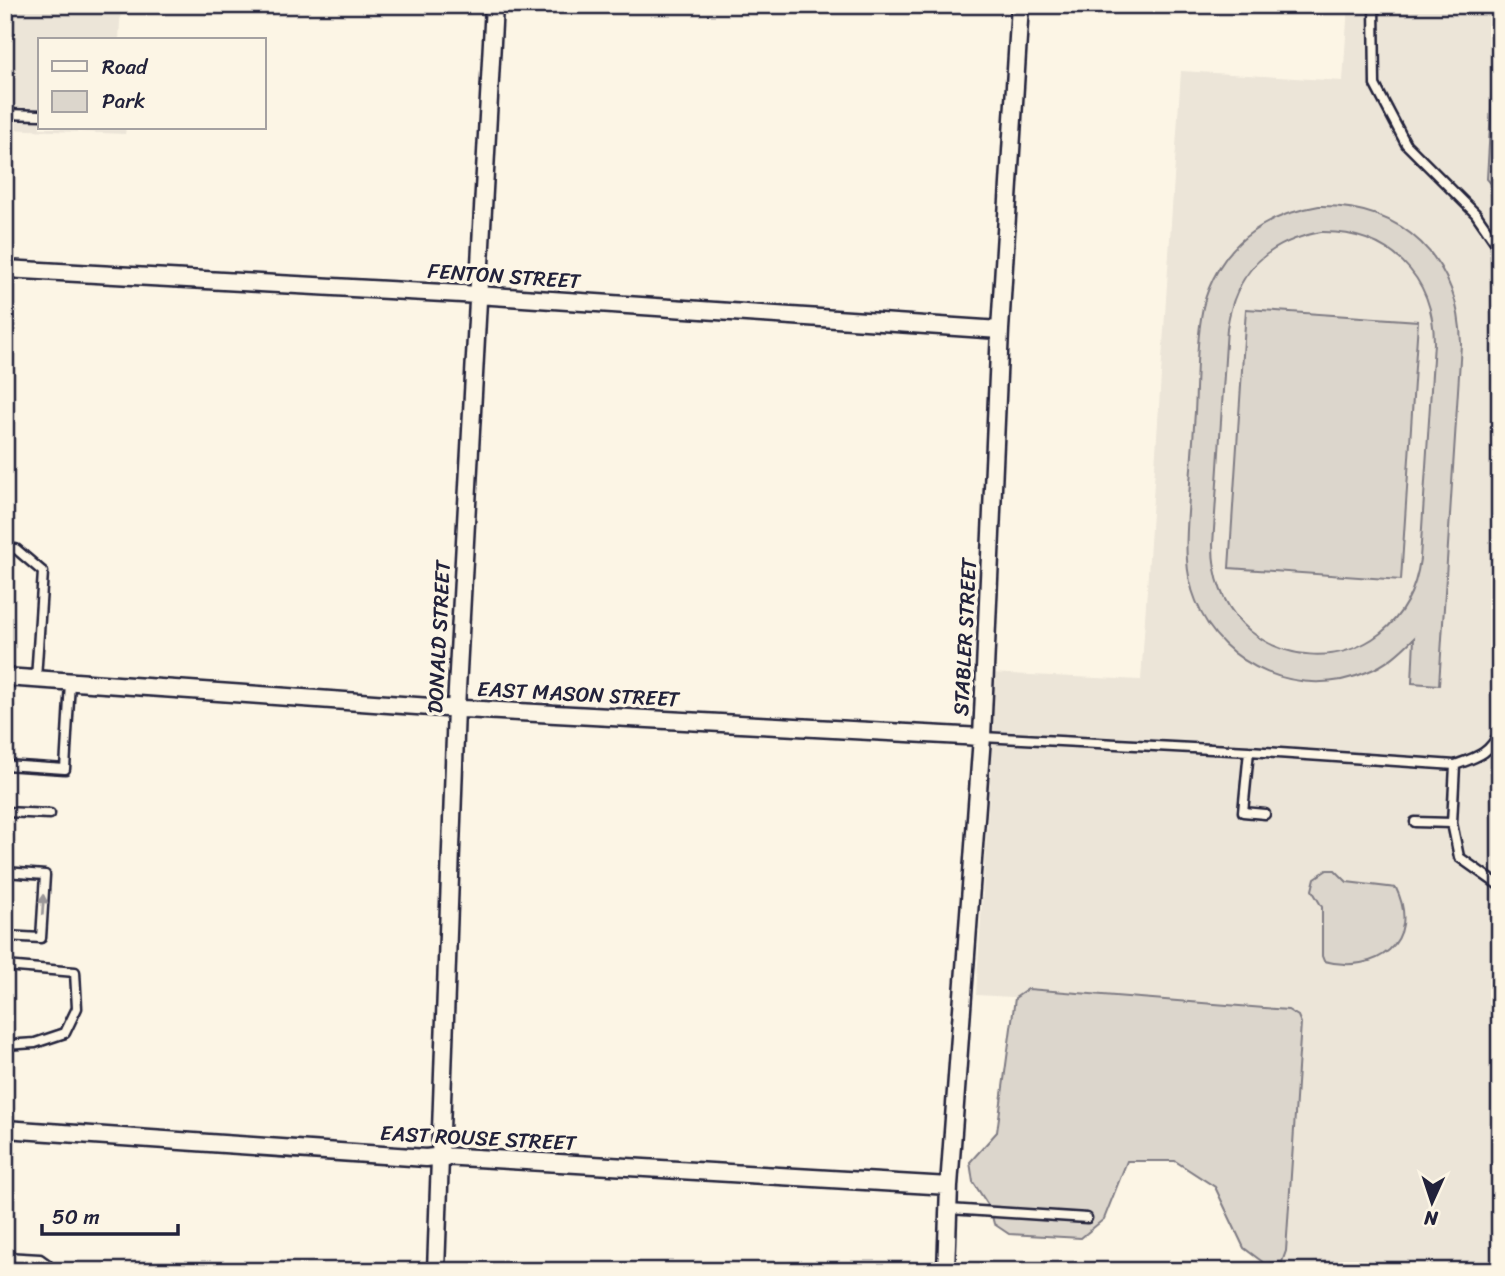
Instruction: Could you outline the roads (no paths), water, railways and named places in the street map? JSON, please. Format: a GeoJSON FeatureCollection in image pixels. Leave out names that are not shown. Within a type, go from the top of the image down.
{"type":"FeatureCollection","features":[{"type":"Feature","properties":{"kind":"street","name":"DONALD STREET"},"geometry":{"type":"LineString","coordinates":[[436,1271],[456,708],[494,5]]}},
{"type":"Feature","properties":{"kind":"street","name":"STABLER STREET"},"geometry":{"type":"LineString","coordinates":[[946,1271],[949,1186],[982,737],[1000,330],[1020,5]]}},
{"type":"Feature","properties":{"kind":"street","name":"FENTON STREET"},"geometry":{"type":"LineString","coordinates":[[5,269],[478,295],[1000,330]]}},
{"type":"Feature","properties":{"kind":"street","name":"EAST MASON STREET"},"geometry":{"type":"LineString","coordinates":[[5,677],[456,708],[982,737]]}},
{"type":"Feature","properties":{"kind":"street","name":"EAST ROUSE STREET"},"geometry":{"type":"LineString","coordinates":[[5,1129],[426,1158],[442,1156],[949,1186]]}},
{"type":"Feature","properties":{"kind":"lane"},"geometry":{"type":"LineString","coordinates":[[1374,5],[1375,85],[1406,144],[1476,214],[1500,249]]}},
{"type":"Feature","properties":{"kind":"lane"},"geometry":{"type":"LineString","coordinates":[[5,114],[38,116]]}},
{"type":"Feature","properties":{"kind":"lane"},"geometry":{"type":"LineString","coordinates":[[5,549],[16,550],[43,572],[36,679]]}},
{"type":"Feature","properties":{"kind":"lane"},"geometry":{"type":"LineString","coordinates":[[5,765],[65,769],[70,681]]}},
{"type":"Feature","properties":{"kind":"lane"},"geometry":{"type":"LineString","coordinates":[[982,737],[1455,765],[1483,755],[1500,731]]}},
{"type":"Feature","properties":{"kind":"lane"},"geometry":{"type":"LineString","coordinates":[[1249,751],[1243,812],[1265,814]]}},
{"type":"Feature","properties":{"kind":"lane"},"geometry":{"type":"LineString","coordinates":[[1455,765],[1451,823],[1459,857],[1500,886]]}},
{"type":"Feature","properties":{"kind":"lane"},"geometry":{"type":"LineString","coordinates":[[5,812],[50,814]]}},
{"type":"Feature","properties":{"kind":"lane"},"geometry":{"type":"LineString","coordinates":[[1415,822],[1451,823]]}},
{"type":"Feature","properties":{"kind":"lane"},"geometry":{"type":"LineString","coordinates":[[5,872],[45,875],[41,937],[5,936]]}},
{"type":"Feature","properties":{"kind":"lane"},"geometry":{"type":"LineString","coordinates":[[5,966],[75,972],[77,1008],[65,1033],[35,1043],[5,1045]]}},
{"type":"Feature","properties":{"kind":"lane"},"geometry":{"type":"LineString","coordinates":[[949,1209],[1087,1218]]}},
{"type":"Feature","properties":{"kind":"lane"},"geometry":{"type":"LineString","coordinates":[[5,1257],[40,1259],[47,1264],[48,1271]]}}]}
